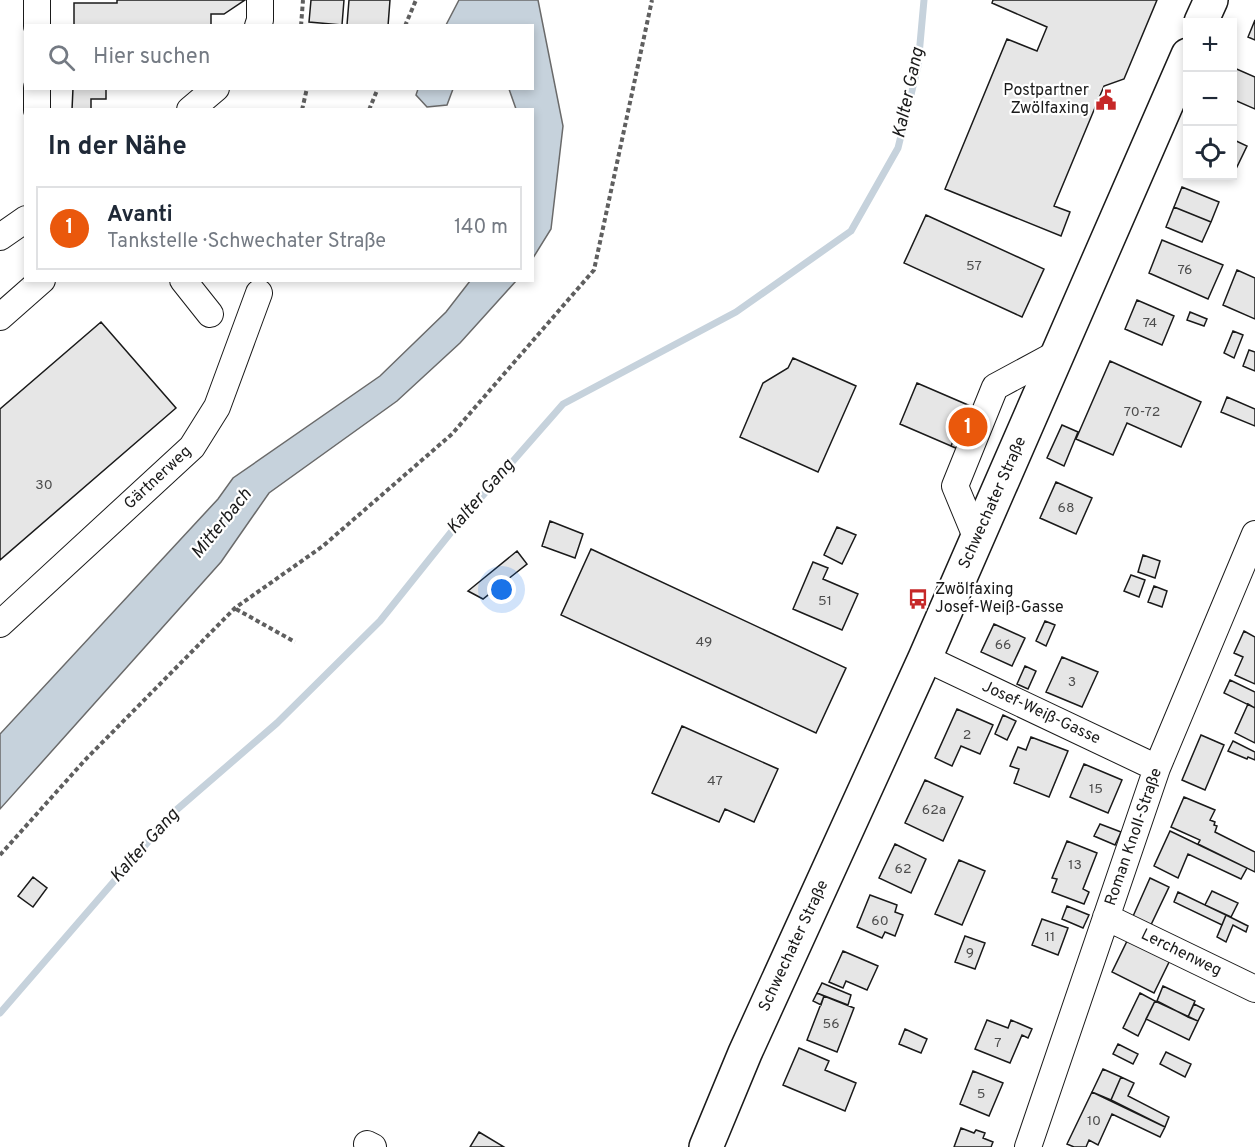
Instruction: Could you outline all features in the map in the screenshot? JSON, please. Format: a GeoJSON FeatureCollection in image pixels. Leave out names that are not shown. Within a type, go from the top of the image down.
{"type":"FeatureCollection","features":[{"type":"Feature","properties":{"kind":"main road"},"geometry":{"type":"LineString","coordinates":[[1203,18],[1211,0]]}},
{"type":"Feature","properties":{"kind":"main road","name":"Schwechater Straße"},"geometry":{"type":"LineString","coordinates":[[706,1147],[745,1053],[925,658],[1183,66]]}},
{"type":"Feature","properties":{"kind":"street"},"geometry":{"type":"LineString","coordinates":[[37,0],[37,24]]}},
{"type":"Feature","properties":{"kind":"street"},"geometry":{"type":"LineString","coordinates":[[259,24],[260,0]]}},
{"type":"Feature","properties":{"kind":"street"},"geometry":{"type":"LineString","coordinates":[[37,90],[37,108]]}},
{"type":"Feature","properties":{"kind":"street"},"geometry":{"type":"LineString","coordinates":[[192,108],[214,90]]}},
{"type":"Feature","properties":{"kind":"street"},"geometry":{"type":"LineString","coordinates":[[0,237],[24,220]]}},
{"type":"Feature","properties":{"kind":"street"},"geometry":{"type":"LineString","coordinates":[[0,317],[40,282]]}},
{"type":"Feature","properties":{"kind":"street"},"geometry":{"type":"LineString","coordinates":[[185,282],[210,314]]}},
{"type":"Feature","properties":{"kind":"street","name":"Gärtnerweg"},"geometry":{"type":"LineString","coordinates":[[0,624],[192,447],[217,406],[259,293]]}},
{"type":"Feature","properties":{"kind":"street"},"geometry":{"type":"LineString","coordinates":[[977,539],[955,486],[994,387],[1058,352]]}},
{"type":"Feature","properties":{"kind":"street","name":"Roman Knoll-Straße"},"geometry":{"type":"LineString","coordinates":[[1028,1147],[1157,768],[1254,542]]}},
{"type":"Feature","properties":{"kind":"street","name":"Josef-Weiß-Gasse"},"geometry":{"type":"LineString","coordinates":[[925,658],[1157,768]]}},
{"type":"Feature","properties":{"kind":"street","name":"Lerchenweg"},"geometry":{"type":"LineString","coordinates":[[1106,917],[1255,989]]}},
{"type":"Feature","properties":{"kind":"path"},"geometry":{"type":"LineString","coordinates":[[301,24],[303,0]]}},
{"type":"Feature","properties":{"kind":"path"},"geometry":{"type":"LineString","coordinates":[[406,24],[416,0]]}},
{"type":"Feature","properties":{"kind":"path"},"geometry":{"type":"LineString","coordinates":[[0,855],[85,760],[235,608],[322,546],[452,434],[594,270],[652,0]]}},
{"type":"Feature","properties":{"kind":"path"},"geometry":{"type":"LineString","coordinates":[[302,108],[307,90]]}},
{"type":"Feature","properties":{"kind":"path"},"geometry":{"type":"LineString","coordinates":[[370,108],[377,90]]}},
{"type":"Feature","properties":{"kind":"path"},"geometry":{"type":"LineString","coordinates":[[235,608],[295,642]]}},
{"type":"Feature","properties":{"kind":"water"},"geometry":{"type":"Polygon","coordinates":[[[459,0],[538,0],[563,126],[551,229],[534,256],[534,108],[516,108],[509,90],[534,90],[534,24],[447,24],[459,0]]]}},
{"type":"Feature","properties":{"kind":"water"},"geometry":{"type":"Polygon","coordinates":[[[417,90],[453,90],[447,105],[427,107],[416,95],[417,90]]]}},
{"type":"Feature","properties":{"kind":"water","name":"Mitterbach"},"geometry":{"type":"Polygon","coordinates":[[[469,282],[515,282],[460,343],[397,401],[269,493],[221,562],[0,809],[0,734],[218,499],[233,478],[380,376],[446,312],[469,282]]]}},
{"type":"Feature","properties":{"kind":"building"},"geometry":{"type":"Polygon","coordinates":[[[117,0],[245,0],[224,14],[211,14],[211,24],[74,24],[74,3],[117,3],[117,0]]]}},
{"type":"Feature","properties":{"kind":"building"},"geometry":{"type":"Polygon","coordinates":[[[311,0],[344,0],[342,24],[309,22],[311,0]]]}},
{"type":"Feature","properties":{"kind":"building"},"geometry":{"type":"Polygon","coordinates":[[[349,0],[390,0],[388,24],[347,24],[349,0]]]}},
{"type":"Feature","properties":{"kind":"building"},"geometry":{"type":"Polygon","coordinates":[[[993,0],[1157,0],[1124,79],[1104,86],[1054,206],[1070,212],[1061,236],[945,189],[1007,39],[1037,51],[1047,27],[992,3],[993,0]]]}},
{"type":"Feature","properties":{"kind":"building"},"geometry":{"type":"Polygon","coordinates":[[[1255,20],[1255,40],[1248,37],[1255,20]]]}},
{"type":"Feature","properties":{"kind":"building"},"geometry":{"type":"Polygon","coordinates":[[[1237,69],[1255,77],[1255,109],[1237,101],[1237,69]]]}},
{"type":"Feature","properties":{"kind":"building"},"geometry":{"type":"Polygon","coordinates":[[[73,90],[106,90],[106,99],[91,99],[91,108],[72,108],[73,90]]]}},
{"type":"Feature","properties":{"kind":"building"},"geometry":{"type":"Polygon","coordinates":[[[1237,141],[1247,146],[1237,167],[1237,141]]]}},
{"type":"Feature","properties":{"kind":"building"},"geometry":{"type":"Polygon","coordinates":[[[1182,187],[1219,202],[1211,222],[1174,207],[1182,187]]]}},
{"type":"Feature","properties":{"kind":"building"},"geometry":{"type":"Polygon","coordinates":[[[1174,207],[1211,222],[1202,242],[1166,227],[1174,207]]]}},
{"type":"Feature","properties":{"kind":"building"},"geometry":{"type":"Polygon","coordinates":[[[926,215],[1044,269],[1022,317],[904,263],[926,215]]]}},
{"type":"Feature","properties":{"kind":"building"},"geometry":{"type":"Polygon","coordinates":[[[1162,240],[1223,265],[1208,299],[1149,273],[1162,240]]]}},
{"type":"Feature","properties":{"kind":"building"},"geometry":{"type":"Polygon","coordinates":[[[1237,270],[1255,278],[1255,319],[1223,305],[1237,270]]]}},
{"type":"Feature","properties":{"kind":"building"},"geometry":{"type":"Polygon","coordinates":[[[1137,300],[1174,316],[1162,345],[1125,329],[1137,300]]]}},
{"type":"Feature","properties":{"kind":"building"},"geometry":{"type":"Polygon","coordinates":[[[1190,312],[1207,319],[1204,326],[1187,320],[1190,312]]]}},
{"type":"Feature","properties":{"kind":"building"},"geometry":{"type":"Polygon","coordinates":[[[101,322],[176,408],[0,560],[0,409],[101,322]]]}},
{"type":"Feature","properties":{"kind":"building"},"geometry":{"type":"Polygon","coordinates":[[[1233,331],[1243,335],[1234,358],[1224,353],[1233,331]]]}},
{"type":"Feature","properties":{"kind":"building"},"geometry":{"type":"Polygon","coordinates":[[[1249,350],[1255,352],[1255,371],[1243,366],[1249,350]]]}},
{"type":"Feature","properties":{"kind":"building"},"geometry":{"type":"Polygon","coordinates":[[[793,358],[856,386],[818,472],[740,437],[763,383],[788,368],[793,358]]]}},
{"type":"Feature","properties":{"kind":"building"},"geometry":{"type":"Polygon","coordinates":[[[1110,361],[1201,402],[1181,447],[1127,423],[1113,455],[1076,439],[1110,361]]]}},
{"type":"Feature","properties":{"kind":"building"},"geometry":{"type":"Polygon","coordinates":[[[917,383],[968,405],[951,446],[900,424],[917,383]]]}},
{"type":"Feature","properties":{"kind":"building"},"geometry":{"type":"Polygon","coordinates":[[[1227,397],[1255,409],[1255,426],[1221,412],[1227,397]]]}},
{"type":"Feature","properties":{"kind":"building"},"geometry":{"type":"Polygon","coordinates":[[[968,405],[994,417],[977,457],[951,446],[968,405]]]}},
{"type":"Feature","properties":{"kind":"building"},"geometry":{"type":"Polygon","coordinates":[[[1062,425],[1078,432],[1064,466],[1047,458],[1062,425]]]}},
{"type":"Feature","properties":{"kind":"building"},"geometry":{"type":"Polygon","coordinates":[[[1056,482],[1092,498],[1076,534],[1040,518],[1056,482]]]}},
{"type":"Feature","properties":{"kind":"building"},"geometry":{"type":"Polygon","coordinates":[[[550,521],[583,534],[575,558],[542,546],[550,521]]]}},
{"type":"Feature","properties":{"kind":"building"},"geometry":{"type":"Polygon","coordinates":[[[837,527],[856,535],[842,564],[824,555],[837,527]]]}},
{"type":"Feature","properties":{"kind":"building"},"geometry":{"type":"Polygon","coordinates":[[[591,549],[846,668],[816,733],[561,615],[591,549]]]}},
{"type":"Feature","properties":{"kind":"building"},"geometry":{"type":"Polygon","coordinates":[[[517,551],[527,564],[483,599],[468,591],[517,551]]]}},
{"type":"Feature","properties":{"kind":"building"},"geometry":{"type":"Polygon","coordinates":[[[1143,555],[1160,561],[1155,578],[1138,572],[1143,555]]]}},
{"type":"Feature","properties":{"kind":"building"},"geometry":{"type":"Polygon","coordinates":[[[813,562],[828,568],[823,579],[858,594],[842,630],[793,609],[813,562]]]}},
{"type":"Feature","properties":{"kind":"building"},"geometry":{"type":"Polygon","coordinates":[[[1131,575],[1145,580],[1139,597],[1124,591],[1131,575]]]}},
{"type":"Feature","properties":{"kind":"building"},"geometry":{"type":"Polygon","coordinates":[[[1154,586],[1167,591],[1162,607],[1148,602],[1154,586]]]}},
{"type":"Feature","properties":{"kind":"building"},"geometry":{"type":"Polygon","coordinates":[[[1045,621],[1055,625],[1046,646],[1036,641],[1045,621]]]}},
{"type":"Feature","properties":{"kind":"building"},"geometry":{"type":"Polygon","coordinates":[[[994,624],[1025,638],[1012,666],[981,652],[994,624]]]}},
{"type":"Feature","properties":{"kind":"building"},"geometry":{"type":"Polygon","coordinates":[[[1244,631],[1255,637],[1255,684],[1235,675],[1243,657],[1234,653],[1244,631]]]}},
{"type":"Feature","properties":{"kind":"building"},"geometry":{"type":"Polygon","coordinates":[[[1062,657],[1098,672],[1082,707],[1046,692],[1062,657]]]}},
{"type":"Feature","properties":{"kind":"building"},"geometry":{"type":"Polygon","coordinates":[[[1025,666],[1036,671],[1028,689],[1017,684],[1025,666]]]}},
{"type":"Feature","properties":{"kind":"building"},"geometry":{"type":"Polygon","coordinates":[[[1230,680],[1255,692],[1255,708],[1224,693],[1230,680]]]}},
{"type":"Feature","properties":{"kind":"building"},"geometry":{"type":"Polygon","coordinates":[[[1248,704],[1255,708],[1255,743],[1235,733],[1248,704]]]}},
{"type":"Feature","properties":{"kind":"building"},"geometry":{"type":"Polygon","coordinates":[[[957,709],[993,725],[980,754],[961,746],[952,766],[935,758],[957,709]]]}},
{"type":"Feature","properties":{"kind":"building"},"geometry":{"type":"Polygon","coordinates":[[[1003,715],[1016,721],[1007,740],[995,734],[1003,715]]]}},
{"type":"Feature","properties":{"kind":"building"},"geometry":{"type":"Polygon","coordinates":[[[682,726],[778,769],[754,822],[725,809],[719,822],[652,793],[682,726]]]}},
{"type":"Feature","properties":{"kind":"building"},"geometry":{"type":"Polygon","coordinates":[[[1201,735],[1224,745],[1205,790],[1182,780],[1201,735]]]}},
{"type":"Feature","properties":{"kind":"building"},"geometry":{"type":"Polygon","coordinates":[[[1031,737],[1068,751],[1049,797],[1014,783],[1019,769],[1010,766],[1018,747],[1026,750],[1031,737]]]}},
{"type":"Feature","properties":{"kind":"building"},"geometry":{"type":"Polygon","coordinates":[[[1233,741],[1255,752],[1255,760],[1228,751],[1233,741]]]}},
{"type":"Feature","properties":{"kind":"building"},"geometry":{"type":"Polygon","coordinates":[[[1084,764],[1122,780],[1108,813],[1070,797],[1084,764]]]}},
{"type":"Feature","properties":{"kind":"building"},"geometry":{"type":"Polygon","coordinates":[[[925,780],[963,797],[943,841],[905,823],[925,780]]]}},
{"type":"Feature","properties":{"kind":"building"},"geometry":{"type":"Polygon","coordinates":[[[1184,797],[1215,810],[1210,820],[1217,826],[1215,832],[1255,852],[1255,872],[1198,844],[1200,840],[1171,827],[1184,797]]]}},
{"type":"Feature","properties":{"kind":"building"},"geometry":{"type":"Polygon","coordinates":[[[1100,824],[1121,832],[1115,845],[1094,836],[1100,824]]]}},
{"type":"Feature","properties":{"kind":"building"},"geometry":{"type":"Polygon","coordinates":[[[1170,831],[1247,868],[1241,879],[1188,854],[1178,878],[1154,866],[1170,831]]]}},
{"type":"Feature","properties":{"kind":"building"},"geometry":{"type":"Polygon","coordinates":[[[1067,841],[1097,853],[1083,889],[1089,892],[1084,904],[1052,892],[1057,879],[1052,878],[1067,841]]]}},
{"type":"Feature","properties":{"kind":"building"},"geometry":{"type":"Polygon","coordinates":[[[895,844],[926,859],[911,893],[879,878],[895,844]]]}},
{"type":"Feature","properties":{"kind":"building"},"geometry":{"type":"Polygon","coordinates":[[[959,860],[985,871],[962,925],[935,914],[959,860]]]}},
{"type":"Feature","properties":{"kind":"building"},"geometry":{"type":"Polygon","coordinates":[[[33,877],[47,888],[33,907],[18,896],[33,877]]]}},
{"type":"Feature","properties":{"kind":"building"},"geometry":{"type":"Polygon","coordinates":[[[1150,878],[1169,887],[1148,931],[1130,923],[1150,878]]]}},
{"type":"Feature","properties":{"kind":"building"},"geometry":{"type":"Polygon","coordinates":[[[1212,891],[1238,903],[1231,917],[1205,905],[1212,891]]]}},
{"type":"Feature","properties":{"kind":"building"},"geometry":{"type":"Polygon","coordinates":[[[1178,892],[1226,915],[1222,925],[1174,902],[1178,892]]]}},
{"type":"Feature","properties":{"kind":"building"},"geometry":{"type":"Polygon","coordinates":[[[870,895],[897,905],[895,912],[903,915],[895,936],[885,932],[882,938],[857,927],[870,895]]]}},
{"type":"Feature","properties":{"kind":"building"},"geometry":{"type":"Polygon","coordinates":[[[1067,906],[1089,915],[1083,928],[1062,919],[1067,906]]]}},
{"type":"Feature","properties":{"kind":"building"},"geometry":{"type":"Polygon","coordinates":[[[1226,915],[1248,926],[1246,932],[1233,925],[1226,942],[1217,937],[1226,915]]]}},
{"type":"Feature","properties":{"kind":"building"},"geometry":{"type":"Polygon","coordinates":[[[1042,919],[1068,928],[1058,955],[1032,945],[1042,919]]]}},
{"type":"Feature","properties":{"kind":"building"},"geometry":{"type":"Polygon","coordinates":[[[1130,935],[1172,956],[1154,993],[1112,972],[1130,935]]]}},
{"type":"Feature","properties":{"kind":"building"},"geometry":{"type":"Polygon","coordinates":[[[965,936],[985,943],[975,969],[955,962],[965,936]]]}},
{"type":"Feature","properties":{"kind":"building"},"geometry":{"type":"Polygon","coordinates":[[[843,951],[878,966],[867,990],[846,981],[843,988],[829,982],[843,951]]]}},
{"type":"Feature","properties":{"kind":"building"},"geometry":{"type":"Polygon","coordinates":[[[822,983],[851,995],[848,1005],[817,993],[822,983]]]}},
{"type":"Feature","properties":{"kind":"building"},"geometry":{"type":"Polygon","coordinates":[[[1163,986],[1195,1001],[1188,1017],[1157,1001],[1163,986]]]}},
{"type":"Feature","properties":{"kind":"building"},"geometry":{"type":"Polygon","coordinates":[[[817,993],[824,996],[821,1005],[813,1001],[817,993]]]}},
{"type":"Feature","properties":{"kind":"building"},"geometry":{"type":"Polygon","coordinates":[[[1140,993],[1155,1001],[1138,1036],[1123,1028],[1140,993]]]}},
{"type":"Feature","properties":{"kind":"building"},"geometry":{"type":"Polygon","coordinates":[[[824,996],[854,1008],[837,1052],[807,1040],[824,996]]]}},
{"type":"Feature","properties":{"kind":"building"},"geometry":{"type":"Polygon","coordinates":[[[1155,1001],[1198,1021],[1189,1040],[1146,1019],[1155,1001]]]}},
{"type":"Feature","properties":{"kind":"building"},"geometry":{"type":"Polygon","coordinates":[[[1194,1004],[1204,1009],[1198,1021],[1188,1017],[1194,1004]]]}},
{"type":"Feature","properties":{"kind":"building"},"geometry":{"type":"Polygon","coordinates":[[[987,1020],[1008,1028],[1011,1020],[1032,1029],[1028,1038],[1022,1035],[1010,1063],[975,1049],[987,1020]]]}},
{"type":"Feature","properties":{"kind":"building"},"geometry":{"type":"Polygon","coordinates":[[[905,1029],[927,1039],[921,1053],[899,1044],[905,1029]]]}},
{"type":"Feature","properties":{"kind":"building"},"geometry":{"type":"Polygon","coordinates":[[[1118,1044],[1138,1054],[1133,1064],[1113,1054],[1118,1044]]]}},
{"type":"Feature","properties":{"kind":"building"},"geometry":{"type":"Polygon","coordinates":[[[799,1048],[829,1061],[825,1070],[856,1083],[845,1111],[783,1085],[799,1048]]]}},
{"type":"Feature","properties":{"kind":"building"},"geometry":{"type":"Polygon","coordinates":[[[1166,1052],[1191,1064],[1185,1077],[1160,1064],[1166,1052]]]}},
{"type":"Feature","properties":{"kind":"building"},"geometry":{"type":"Polygon","coordinates":[[[1103,1069],[1121,1077],[1111,1100],[1092,1092],[1103,1069]]]}},
{"type":"Feature","properties":{"kind":"building"},"geometry":{"type":"Polygon","coordinates":[[[973,1071],[1003,1083],[989,1116],[960,1104],[973,1071]]]}},
{"type":"Feature","properties":{"kind":"building"},"geometry":{"type":"Polygon","coordinates":[[[1121,1077],[1134,1083],[1128,1096],[1169,1117],[1165,1127],[1111,1100],[1121,1077]]]}},
{"type":"Feature","properties":{"kind":"building"},"geometry":{"type":"Polygon","coordinates":[[[1092,1092],[1165,1127],[1160,1137],[1112,1114],[1098,1145],[1089,1140],[1086,1147],[1074,1147],[1067,1144],[1092,1092]]]}},
{"type":"Feature","properties":{"kind":"building"},"geometry":{"type":"Polygon","coordinates":[[[961,1128],[974,1133],[976,1130],[985,1133],[983,1138],[993,1142],[991,1147],[954,1147],[961,1128]]]}},
{"type":"Feature","properties":{"kind":"building"},"geometry":{"type":"Polygon","coordinates":[[[479,1132],[504,1147],[470,1147],[479,1132]]]}},
{"type":"Feature","properties":{"kind":"waterway","name":"Kalter Gang"},"geometry":{"type":"LineString","coordinates":[[0,1013],[174,812],[277,723],[380,621],[456,526],[563,404],[736,312],[851,231],[898,148],[918,66],[924,0]]}},
{"type":"Feature","properties":{"kind":"place","name":"Postpartner Zwölfaxing"},"geometry":{"type":"Point","coordinates":[1106,100]}},
{"type":"Feature","properties":{"kind":"place","name":"Avanti"},"geometry":{"type":"Point","coordinates":[968,427]}},
{"type":"Feature","properties":{"kind":"place","name":"Zwölfaxing Josef-Weiß-Gasse"},"geometry":{"type":"Point","coordinates":[918,599]}}]}
